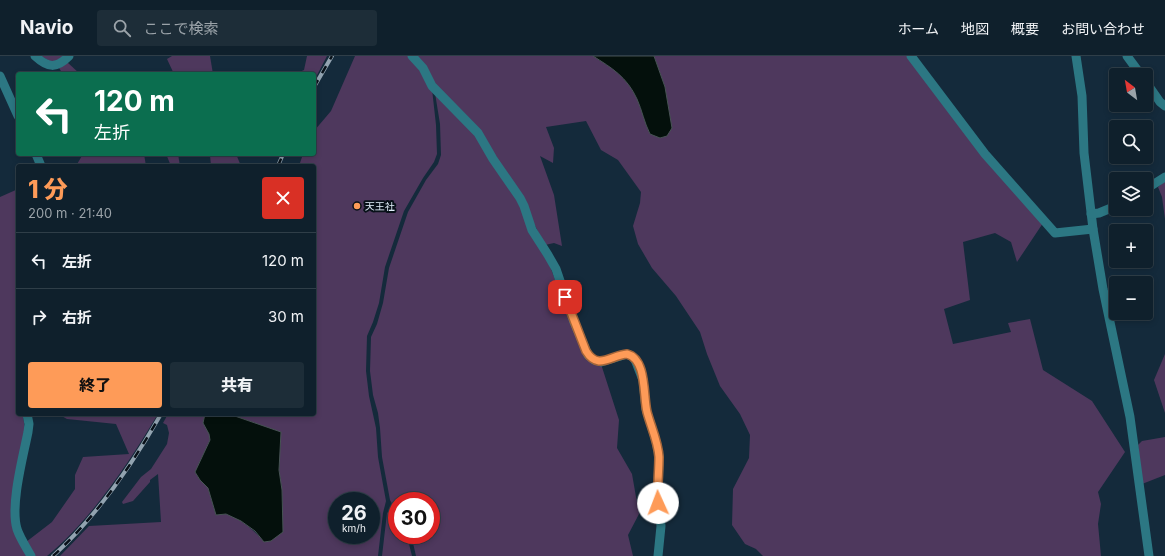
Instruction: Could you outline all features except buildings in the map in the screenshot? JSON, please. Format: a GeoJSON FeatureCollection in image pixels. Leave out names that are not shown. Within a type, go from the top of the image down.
{"type":"FeatureCollection","features":[{"type":"Feature","properties":{"kind":"street"},"geometry":{"type":"LineString","coordinates":[[35,56],[43,64],[51,66],[61,63],[69,56]]}},
{"type":"Feature","properties":{"kind":"street"},"geometry":{"type":"LineString","coordinates":[[412,56],[422,68],[432,86],[478,133],[493,159],[522,202],[532,230],[556,269],[574,322],[588,355],[594,360],[601,362],[627,354],[633,357],[636,362],[643,380],[646,409],[659,456],[658,494],[661,536],[658,556]]}},
{"type":"Feature","properties":{"kind":"street"},"geometry":{"type":"LineString","coordinates":[[911,56],[985,154],[1055,233],[1093,229]]}},
{"type":"Feature","properties":{"kind":"street"},"geometry":{"type":"LineString","coordinates":[[1076,56],[1082,96],[1084,153],[1093,229],[1103,289],[1130,417],[1149,556]]}},
{"type":"Feature","properties":{"kind":"street"},"geometry":{"type":"LineString","coordinates":[[1127,56],[1136,68]]}},
{"type":"Feature","properties":{"kind":"street"},"geometry":{"type":"LineString","coordinates":[[0,76],[16,112]]}},
{"type":"Feature","properties":{"kind":"street"},"geometry":{"type":"LineString","coordinates":[[1153,92],[1165,106]]}},
{"type":"Feature","properties":{"kind":"street"},"geometry":{"type":"LineString","coordinates":[[1153,185],[1165,177]]}},
{"type":"Feature","properties":{"kind":"street"},"geometry":{"type":"LineString","coordinates":[[1091,214],[1099,213],[1109,209]]}},
{"type":"Feature","properties":{"kind":"street"},"geometry":{"type":"LineString","coordinates":[[27,416],[29,424],[17,489],[15,521],[19,535],[31,556]]}},
{"type":"Feature","properties":{"kind":"shaded area"},"geometry":{"type":"Polygon","coordinates":[[[41,56],[63,56],[58,60],[51,62],[41,56]]]}},
{"type":"Feature","properties":{"kind":"shaded area"},"geometry":{"type":"Polygon","coordinates":[[[172,56],[210,56],[213,72],[173,72],[167,59],[172,56]]]}},
{"type":"Feature","properties":{"kind":"shaded area"},"geometry":{"type":"Polygon","coordinates":[[[307,56],[327,56],[316,77],[316,72],[300,72],[304,70],[307,56]]]}},
{"type":"Feature","properties":{"kind":"shaded area"},"geometry":{"type":"Polygon","coordinates":[[[355,56],[409,56],[420,69],[432,89],[436,125],[437,154],[434,162],[404,211],[385,267],[379,303],[367,336],[366,371],[369,396],[376,428],[378,457],[386,501],[380,539],[380,492],[328,492],[328,544],[379,544],[378,556],[60,556],[89,526],[161,522],[158,474],[150,480],[150,482],[133,501],[123,504],[122,502],[141,477],[151,469],[167,444],[169,433],[167,425],[163,423],[167,416],[205,416],[203,423],[209,434],[210,440],[195,472],[208,488],[216,515],[225,514],[236,518],[252,530],[264,542],[283,532],[282,490],[279,470],[280,432],[235,416],[316,416],[316,164],[300,164],[302,156],[316,156],[316,129],[331,111],[355,56]]]}},
{"type":"Feature","properties":{"kind":"shaded area"},"geometry":{"type":"Polygon","coordinates":[[[416,56],[593,56],[618,72],[630,86],[637,99],[650,134],[665,87],[654,56],[908,56],[1043,223],[1017,262],[1011,242],[995,233],[963,242],[970,300],[944,309],[953,344],[1011,332],[1008,323],[1030,319],[1043,370],[1092,401],[1125,452],[1098,492],[1101,504],[1098,524],[1101,556],[763,556],[756,549],[745,544],[732,525],[733,489],[749,458],[750,435],[740,414],[720,386],[700,332],[676,296],[652,268],[638,244],[633,226],[640,203],[641,192],[618,160],[601,150],[586,121],[546,127],[554,148],[553,163],[540,156],[554,195],[562,246],[554,243],[545,245],[515,187],[436,86],[416,56]]]}},
{"type":"Feature","properties":{"kind":"shaded area"},"geometry":{"type":"Polygon","coordinates":[[[593,56],[654,56],[665,87],[672,128],[667,136],[660,138],[650,134],[637,99],[629,85],[613,69],[593,56]]]}},
{"type":"Feature","properties":{"kind":"shaded area"},"geometry":{"type":"Polygon","coordinates":[[[67,62],[78,72],[62,72],[59,68],[67,62]]]}},
{"type":"Feature","properties":{"kind":"shaded area"},"geometry":{"type":"Polygon","coordinates":[[[435,93],[476,134],[518,200],[546,256],[583,352],[601,364],[619,420],[617,448],[632,474],[639,514],[628,535],[633,556],[416,556],[413,544],[440,544],[440,492],[389,492],[382,457],[378,413],[373,395],[370,371],[371,337],[377,324],[383,303],[389,268],[408,212],[426,180],[438,164],[441,155],[440,124],[435,93]]]}},
{"type":"Feature","properties":{"kind":"shaded area"},"geometry":{"type":"Polygon","coordinates":[[[82,156],[144,156],[146,164],[77,164],[82,156]]]}},
{"type":"Feature","properties":{"kind":"shaded area"},"geometry":{"type":"Polygon","coordinates":[[[167,156],[178,156],[180,164],[170,164],[167,156]]]}},
{"type":"Feature","properties":{"kind":"shaded area"},"geometry":{"type":"Polygon","coordinates":[[[210,156],[237,156],[240,164],[211,164],[210,156]]]}},
{"type":"Feature","properties":{"kind":"shaded area"},"geometry":{"type":"Polygon","coordinates":[[[1165,181],[1165,219],[1162,197],[1158,187],[1165,181]]]}},
{"type":"Feature","properties":{"kind":"shaded area"},"geometry":{"type":"Polygon","coordinates":[[[16,190],[16,416],[23,416],[25,431],[11,506],[27,556],[0,556],[0,197],[16,190]]]}},
{"type":"Feature","properties":{"kind":"shaded area"},"geometry":{"type":"Polygon","coordinates":[[[1165,354],[1165,413],[1154,380],[1165,354]]]}},
{"type":"Feature","properties":{"kind":"shaded area"},"geometry":{"type":"Polygon","coordinates":[[[62,416],[157,416],[122,471],[94,508],[47,556],[34,556],[26,542],[52,522],[75,489],[75,475],[83,457],[129,454],[116,424],[67,419],[62,416]]]}},
{"type":"Feature","properties":{"kind":"shaded area"},"geometry":{"type":"Polygon","coordinates":[[[205,416],[235,416],[281,432],[279,470],[282,490],[283,532],[271,541],[264,542],[255,531],[241,521],[226,514],[216,515],[208,488],[195,472],[210,440],[209,434],[203,423],[205,416]]]}},
{"type":"Feature","properties":{"kind":"shaded area"},"geometry":{"type":"Polygon","coordinates":[[[1165,437],[1165,475],[1142,484],[1138,445],[1142,441],[1165,437]]]}},
{"type":"Feature","properties":{"kind":"shaded area"},"geometry":{"type":"Polygon","coordinates":[[[388,512],[388,544],[409,544],[412,556],[382,556],[388,512]]]}},
{"type":"Feature","properties":{"kind":"railway"},"geometry":{"type":"LineString","coordinates":[[316,84],[332,56]]}},
{"type":"Feature","properties":{"kind":"railway"},"geometry":{"type":"LineString","coordinates":[[279,164],[282,156]]}},
{"type":"Feature","properties":{"kind":"railway"},"geometry":{"type":"LineString","coordinates":[[53,556],[69,541],[113,489],[126,471],[160,416]]}},
{"type":"Feature","properties":{"kind":"place","name":"天王社"},"geometry":{"type":"Point","coordinates":[357,206]}},
{"type":"Feature","properties":{"kind":"route"},"geometry":{"type":"LineString","coordinates":[[565,297],[584,347],[591,358],[601,362],[623,354],[631,355],[635,359],[641,371],[646,409],[659,456],[658,503]]}}]}
